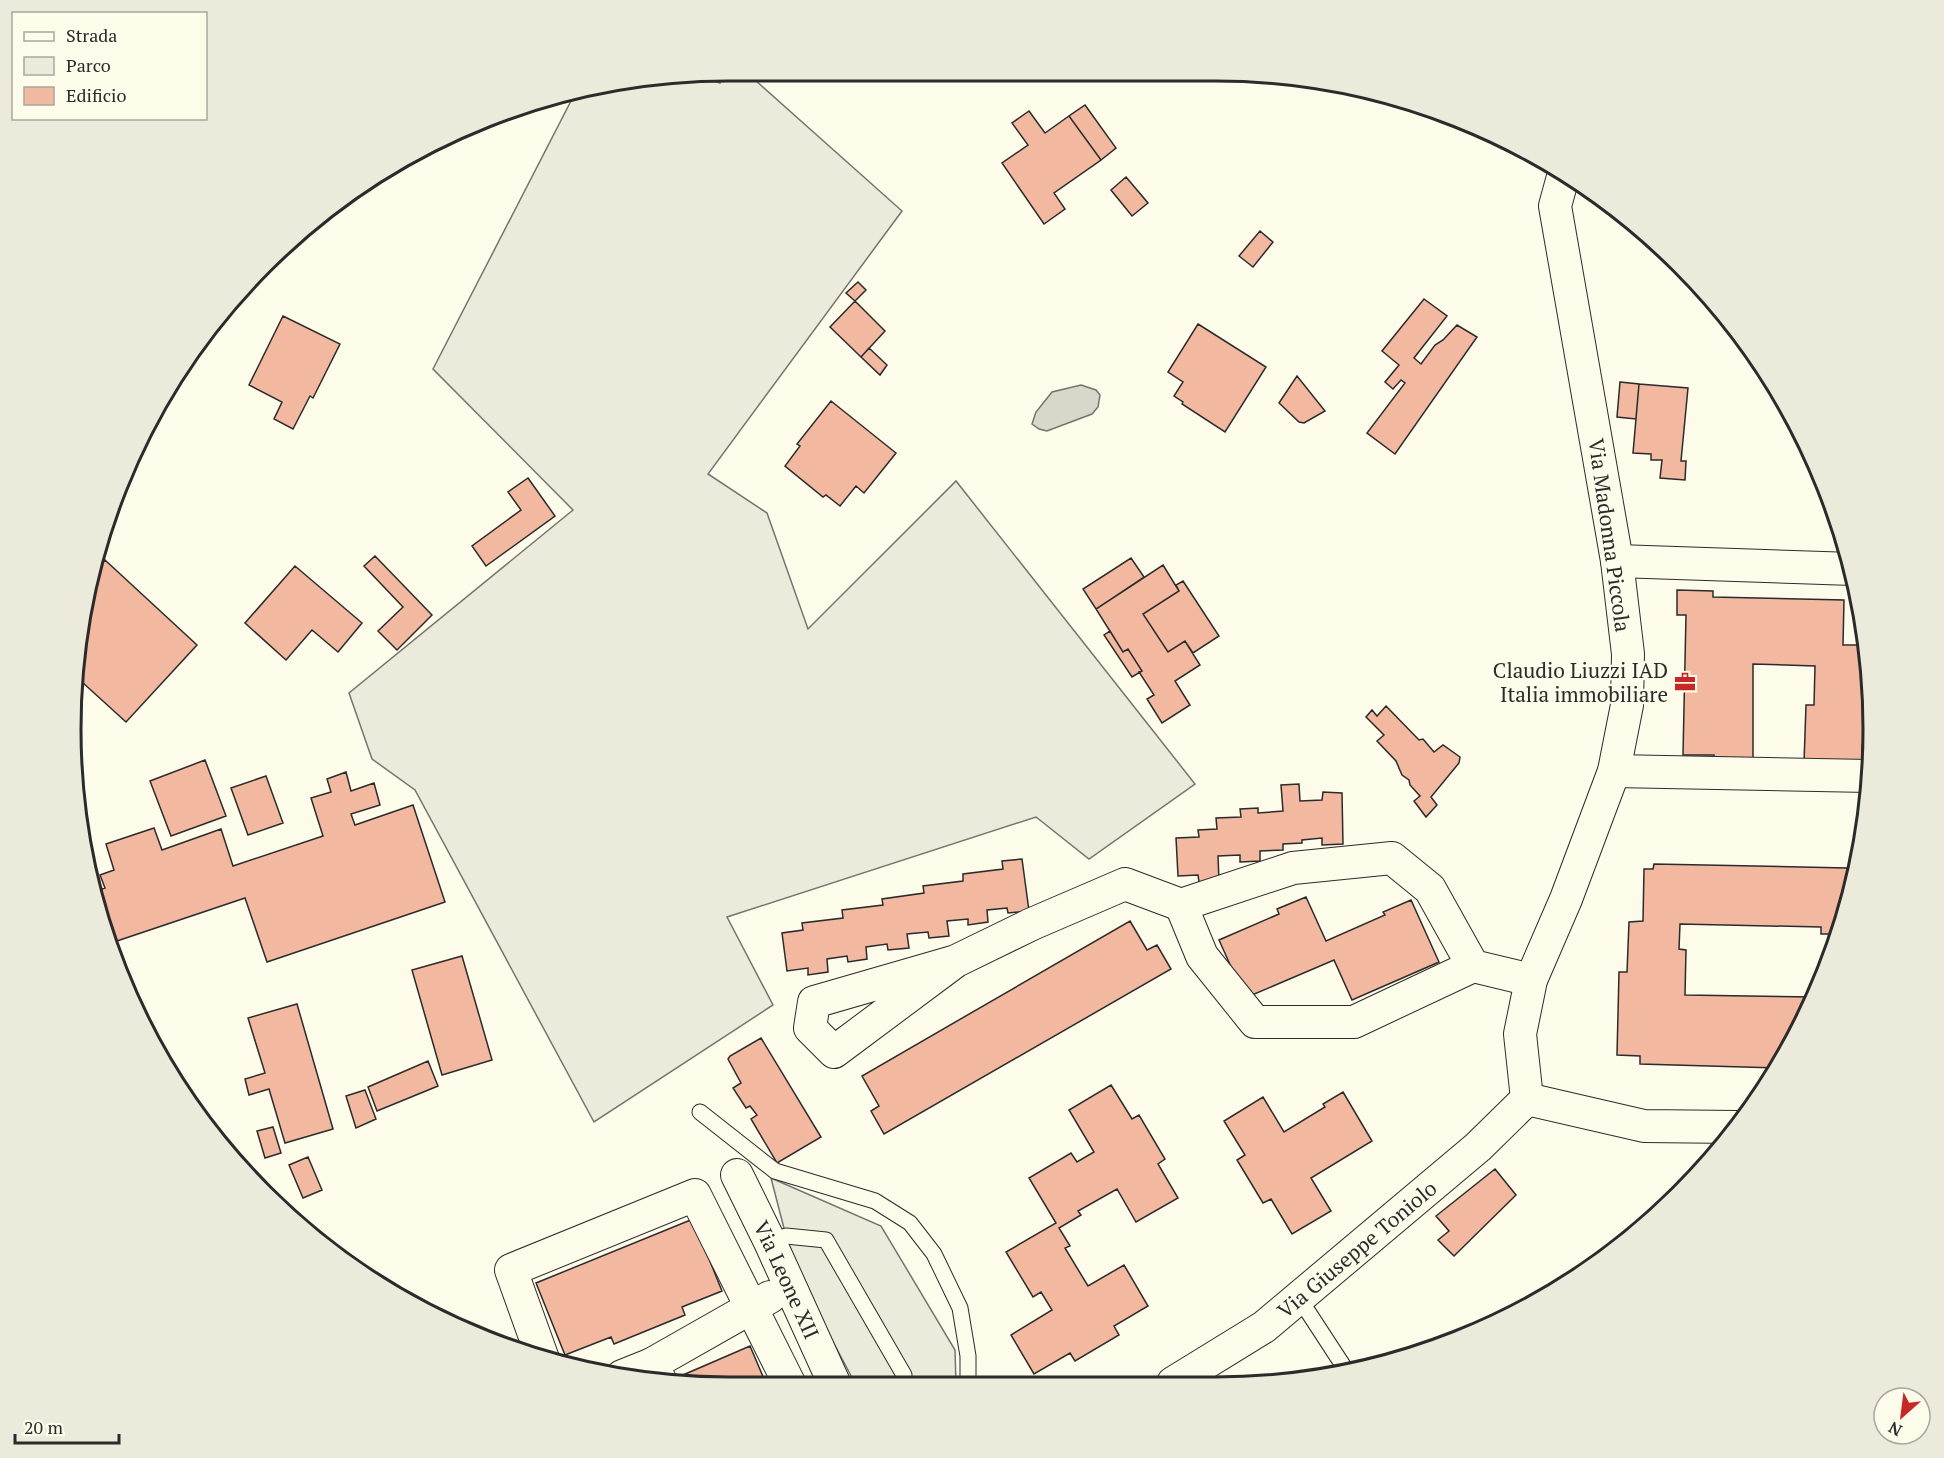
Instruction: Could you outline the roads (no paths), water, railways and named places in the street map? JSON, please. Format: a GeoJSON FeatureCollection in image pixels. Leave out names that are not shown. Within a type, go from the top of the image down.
{"type":"FeatureCollection","features":[{"type":"Feature","properties":{"kind":"street","name":"Via Madonna Piccola"},"geometry":{"type":"LineString","coordinates":[[1527,1099],[1520,1034],[1531,980],[1566,899],[1614,771],[1627,705],[1628,654],[1617,561],[1555,206],[1562,182]]}},
{"type":"Feature","properties":{"kind":"street"},"geometry":{"type":"LineString","coordinates":[[1617,561],[1843,569]]}},
{"type":"Feature","properties":{"kind":"street"},"geometry":{"type":"LineString","coordinates":[[1614,771],[1861,776]]}},
{"type":"Feature","properties":{"kind":"street"},"geometry":{"type":"LineString","coordinates":[[956,961],[1032,924],[1125,884],[1181,905],[1293,868],[1392,858],[1430,889],[1473,966]]}},
{"type":"Feature","properties":{"kind":"street"},"geometry":{"type":"LineString","coordinates":[[1181,905],[1202,956],[1255,1022],[1354,1022],[1473,966],[1531,980]]}},
{"type":"Feature","properties":{"kind":"street"},"geometry":{"type":"LineString","coordinates":[[1527,1099],[1644,1126],[1726,1127]]}},
{"type":"Feature","properties":{"kind":"street","name":"Via Giuseppe Toniolo"},"geometry":{"type":"LineString","coordinates":[[1183,1377],[1264,1327],[1478,1147],[1527,1099]]}},
{"type":"Feature","properties":{"kind":"street","name":"Via Leone XII"},"geometry":{"type":"LineString","coordinates":[[737,1175],[831,1377]]}},
{"type":"Feature","properties":{"kind":"street"},"geometry":{"type":"LineString","coordinates":[[539,1348],[511,1270],[695,1195],[786,1377]]}},
{"type":"Feature","properties":{"kind":"street"},"geometry":{"type":"LineString","coordinates":[[658,1373],[752,1307],[789,1286]]}},
{"type":"Feature","properties":{"kind":"lane"},"geometry":{"type":"LineString","coordinates":[[700,1112],[775,1171],[875,1201],[910,1224],[934,1254],[960,1308],[968,1356],[968,1377]]}},
{"type":"Feature","properties":{"kind":"lane"},"geometry":{"type":"LineString","coordinates":[[770,1242],[786,1236],[826,1240],[904,1375]]}},
{"type":"Feature","properties":{"kind":"lane"},"geometry":{"type":"LineString","coordinates":[[1299,1298],[1343,1365]]}},
{"type":"Feature","properties":{"kind":"place","name":"Claudio Liuzzi IAD Italia immobiliare"},"geometry":{"type":"Point","coordinates":[1685,682]}}]}
